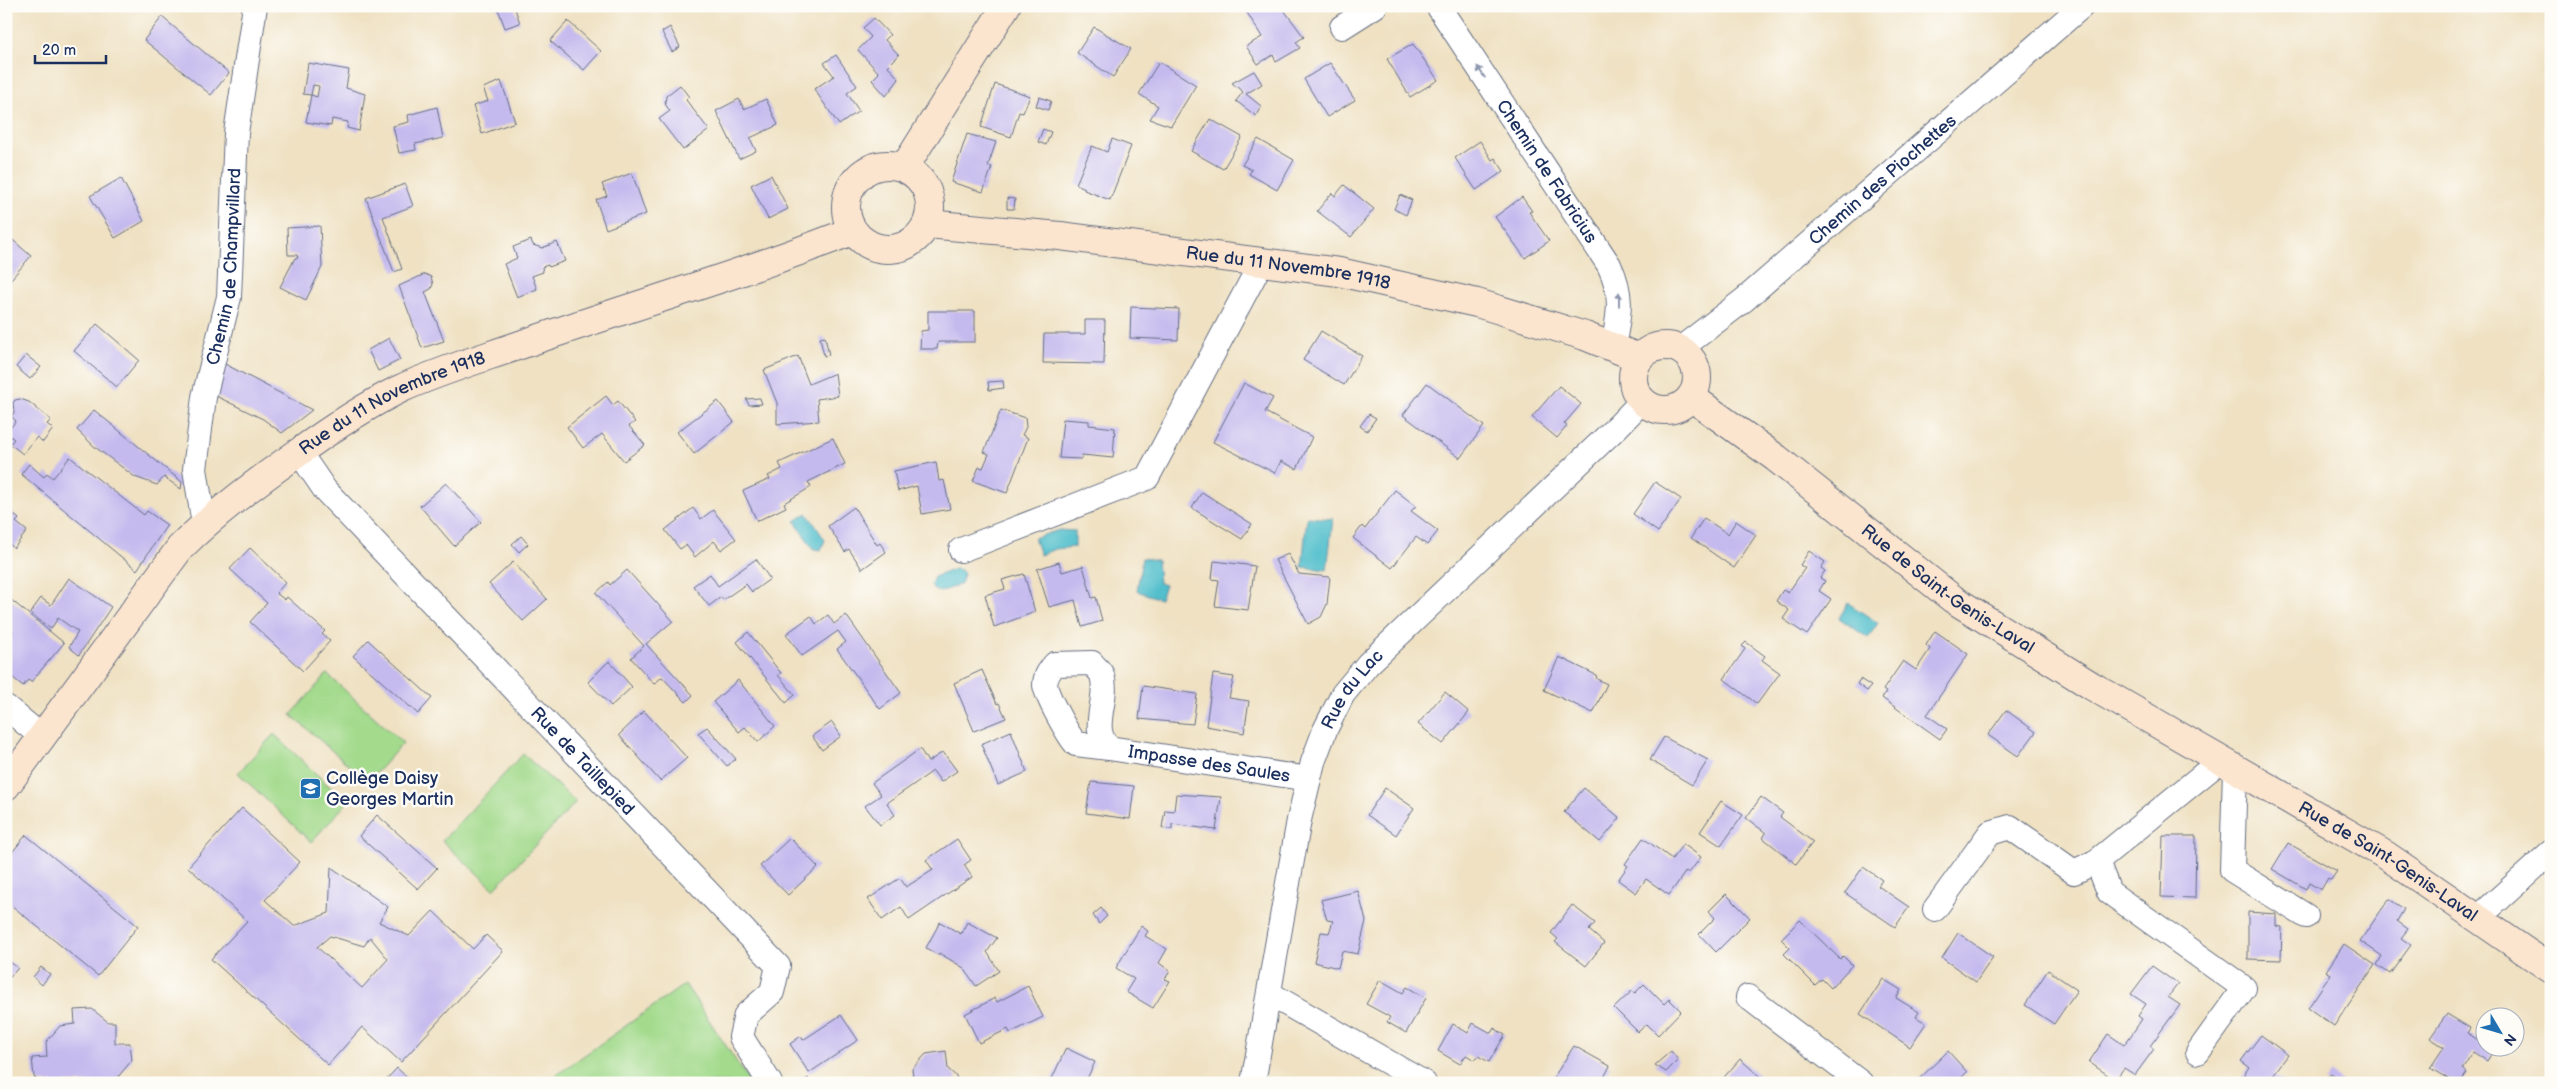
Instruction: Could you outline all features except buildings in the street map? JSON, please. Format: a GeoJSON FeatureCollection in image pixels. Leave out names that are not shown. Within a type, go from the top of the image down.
{"type":"FeatureCollection","features":[{"type":"Feature","properties":{"kind":"street","name":"Chemin de Champvillard"},"geometry":{"type":"LineString","coordinates":[[204,524],[195,469],[204,397],[228,297],[236,133],[255,6]]}},
{"type":"Feature","properties":{"kind":"street"},"geometry":{"type":"LineString","coordinates":[[904,168],[1006,6]]}},
{"type":"Feature","properties":{"kind":"street"},"geometry":{"type":"LineString","coordinates":[[1342,26],[1375,6]]}},
{"type":"Feature","properties":{"kind":"street","name":"Chemin de Fabricius"},"geometry":{"type":"LineString","coordinates":[[1438,6],[1609,265],[1618,283],[1620,300],[1613,347]]}},
{"type":"Feature","properties":{"kind":"street","name":"Chemin des Piochettes"},"geometry":{"type":"LineString","coordinates":[[1680,349],[1744,300],[2082,6]]}},
{"type":"Feature","properties":{"kind":"street"},"geometry":{"type":"LineString","coordinates":[[888,164],[904,168],[916,174],[930,197],[927,224],[920,235],[910,243],[898,248],[873,247],[852,231],[847,219],[845,206],[853,182],[871,167],[888,164]]}},
{"type":"Feature","properties":{"kind":"street","name":"Rue du 11 Novembre 1918"},"geometry":{"type":"LineString","coordinates":[[927,224],[1060,236],[1338,272],[1477,303],[1613,347],[1639,358]]}},
{"type":"Feature","properties":{"kind":"street","name":"Rue du 11 Novembre 1918"},"geometry":{"type":"LineString","coordinates":[[6,786],[175,555],[204,524],[299,452],[370,406],[432,376],[610,314],[792,255],[852,231]]}},
{"type":"Feature","properties":{"kind":"street"},"geometry":{"type":"LineString","coordinates":[[961,550],[1147,478],[1261,263]]}},
{"type":"Feature","properties":{"kind":"street"},"geometry":{"type":"LineString","coordinates":[[1658,346],[1680,349],[1694,365],[1697,376],[1696,387],[1691,397],[1680,407],[1658,410],[1642,401],[1634,390],[1632,379],[1634,368],[1639,358],[1648,350],[1658,346]]}},
{"type":"Feature","properties":{"kind":"street","name":"Rue de Saint-Genis-Laval"},"geometry":{"type":"LineString","coordinates":[[1691,397],[1776,458],[1953,599],[2092,686],[2387,856],[2551,969]]}},
{"type":"Feature","properties":{"kind":"street","name":"Rue du Lac"},"geometry":{"type":"LineString","coordinates":[[1253,1083],[1299,820],[1324,730],[1343,694],[1368,664],[1642,401]]}},
{"type":"Feature","properties":{"kind":"street","name":"Rue de Taillepied"},"geometry":{"type":"LineString","coordinates":[[299,452],[325,490],[778,966],[772,992],[746,1015],[742,1037],[770,1083]]}},
{"type":"Feature","properties":{"kind":"street"},"geometry":{"type":"LineString","coordinates":[[6,707],[42,737]]}},
{"type":"Feature","properties":{"kind":"street","name":"Impasse des Saules"},"geometry":{"type":"LineString","coordinates":[[1109,748],[1309,779]]}},
{"type":"Feature","properties":{"kind":"street"},"geometry":{"type":"LineString","coordinates":[[1935,909],[1990,832],[2010,827],[2074,872],[2097,861],[2228,765]]}},
{"type":"Feature","properties":{"kind":"street"},"geometry":{"type":"LineString","coordinates":[[2228,765],[2232,870],[2306,916]]}},
{"type":"Feature","properties":{"kind":"street"},"geometry":{"type":"LineString","coordinates":[[2478,918],[2551,852]]}},
{"type":"Feature","properties":{"kind":"street"},"geometry":{"type":"LineString","coordinates":[[2097,861],[2109,892],[2244,988],[2198,1052]]}},
{"type":"Feature","properties":{"kind":"street"},"geometry":{"type":"LineString","coordinates":[[1270,994],[1424,1083]]}},
{"type":"Feature","properties":{"kind":"street"},"geometry":{"type":"LineString","coordinates":[[1748,997],[1861,1083]]}},
{"type":"Feature","properties":{"kind":"green space"},"geometry":{"type":"Polygon","coordinates":[[[327,674],[403,743],[368,782],[291,715],[327,674]]]}},
{"type":"Feature","properties":{"kind":"green space"},"geometry":{"type":"Polygon","coordinates":[[[274,734],[347,803],[311,842],[238,773],[274,734]]]}},
{"type":"Feature","properties":{"kind":"green space"},"geometry":{"type":"Polygon","coordinates":[[[523,754],[576,802],[494,889],[442,841],[523,754]]]}},
{"type":"Feature","properties":{"kind":"green space"},"geometry":{"type":"Polygon","coordinates":[[[685,984],[748,1079],[746,1083],[545,1083],[685,984]]]}},
{"type":"Feature","properties":{"kind":"water"},"geometry":{"type":"Polygon","coordinates":[[[807,513],[825,540],[821,550],[813,549],[795,521],[807,513]]]}},
{"type":"Feature","properties":{"kind":"water"},"geometry":{"type":"Polygon","coordinates":[[[1307,517],[1333,519],[1327,570],[1302,567],[1307,517]]]}},
{"type":"Feature","properties":{"kind":"water"},"geometry":{"type":"Polygon","coordinates":[[[1059,530],[1075,531],[1075,547],[1055,549],[1040,555],[1034,538],[1059,530]]]}},
{"type":"Feature","properties":{"kind":"water"},"geometry":{"type":"Polygon","coordinates":[[[1142,558],[1157,560],[1159,583],[1165,585],[1160,599],[1137,591],[1142,558]]]}},
{"type":"Feature","properties":{"kind":"water"},"geometry":{"type":"Polygon","coordinates":[[[955,569],[961,570],[964,574],[961,584],[940,592],[934,590],[931,584],[934,577],[955,569]]]}},
{"type":"Feature","properties":{"kind":"water"},"geometry":{"type":"Polygon","coordinates":[[[1848,603],[1878,623],[1868,638],[1839,618],[1848,603]]]}},
{"type":"Feature","properties":{"kind":"place","name":"Collège Daisy Georges Martin"},"geometry":{"type":"Point","coordinates":[310,788]}}]}
